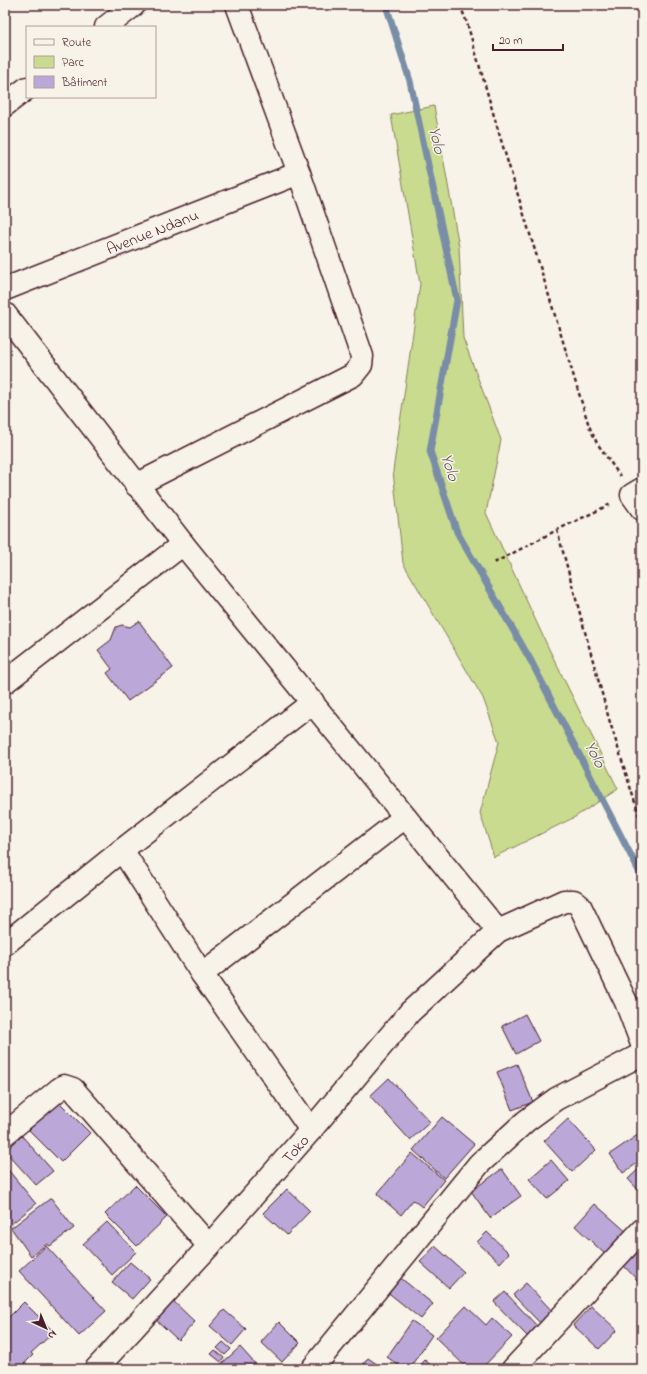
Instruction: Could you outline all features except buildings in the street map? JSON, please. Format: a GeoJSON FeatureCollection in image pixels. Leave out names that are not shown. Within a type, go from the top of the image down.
{"type":"FeatureCollection","features":[{"type":"Feature","properties":{"kind":"street"},"geometry":{"type":"LineString","coordinates":[[107,26],[134,5]]}},
{"type":"Feature","properties":{"kind":"street"},"geometry":{"type":"LineString","coordinates":[[136,485],[353,375],[361,366],[362,356],[299,173],[237,5]]}},
{"type":"Feature","properties":{"kind":"street"},"geometry":{"type":"LineString","coordinates":[[5,105],[26,89]]}},
{"type":"Feature","properties":{"kind":"street","name":"Avenue Ndanu"},"geometry":{"type":"LineString","coordinates":[[5,288],[299,173]]}},
{"type":"Feature","properties":{"kind":"street"},"geometry":{"type":"LineString","coordinates":[[5,314],[183,544],[498,931]]}},
{"type":"Feature","properties":{"kind":"street"},"geometry":{"type":"LineString","coordinates":[[5,682],[183,544]]}},
{"type":"Feature","properties":{"kind":"street"},"geometry":{"type":"LineString","coordinates":[[5,944],[122,850],[313,702]]}},
{"type":"Feature","properties":{"kind":"street"},"geometry":{"type":"LineString","coordinates":[[202,974],[405,817]]}},
{"type":"Feature","properties":{"kind":"street"},"geometry":{"type":"LineString","coordinates":[[122,850],[202,974],[311,1130]]}},
{"type":"Feature","properties":{"kind":"street","name":"Toko"},"geometry":{"type":"LineString","coordinates":[[96,1369],[209,1246],[311,1130],[410,1012],[498,931],[564,901],[574,901],[580,906],[626,1002],[642,1044]]}},
{"type":"Feature","properties":{"kind":"street"},"geometry":{"type":"LineString","coordinates":[[312,1369],[479,1164],[526,1121],[556,1099],[642,1054]]}},
{"type":"Feature","properties":{"kind":"street"},"geometry":{"type":"LineString","coordinates":[[5,1134],[64,1086],[73,1089],[209,1246]]}},
{"type":"Feature","properties":{"kind":"street"},"geometry":{"type":"LineString","coordinates":[[513,1369],[642,1230]]}},
{"type":"Feature","properties":{"kind":"path"},"geometry":{"type":"LineString","coordinates":[[460,5],[467,23],[500,140],[588,426],[597,443],[639,498],[557,530],[494,563]]}},
{"type":"Feature","properties":{"kind":"path"},"geometry":{"type":"LineString","coordinates":[[557,530],[609,719],[642,826]]}},
{"type":"Feature","properties":{"kind":"green space"},"geometry":{"type":"Polygon","coordinates":[[[434,106],[459,247],[463,338],[501,440],[486,513],[548,647],[618,789],[575,817],[494,857],[480,813],[499,742],[483,698],[403,563],[393,471],[420,284],[391,115],[434,106]]]}},
{"type":"Feature","properties":{"kind":"waterway","name":"Yolo"},"geometry":{"type":"LineString","coordinates":[[386,5],[410,81],[457,300],[430,451],[457,532],[531,661],[642,877]]}}]}
